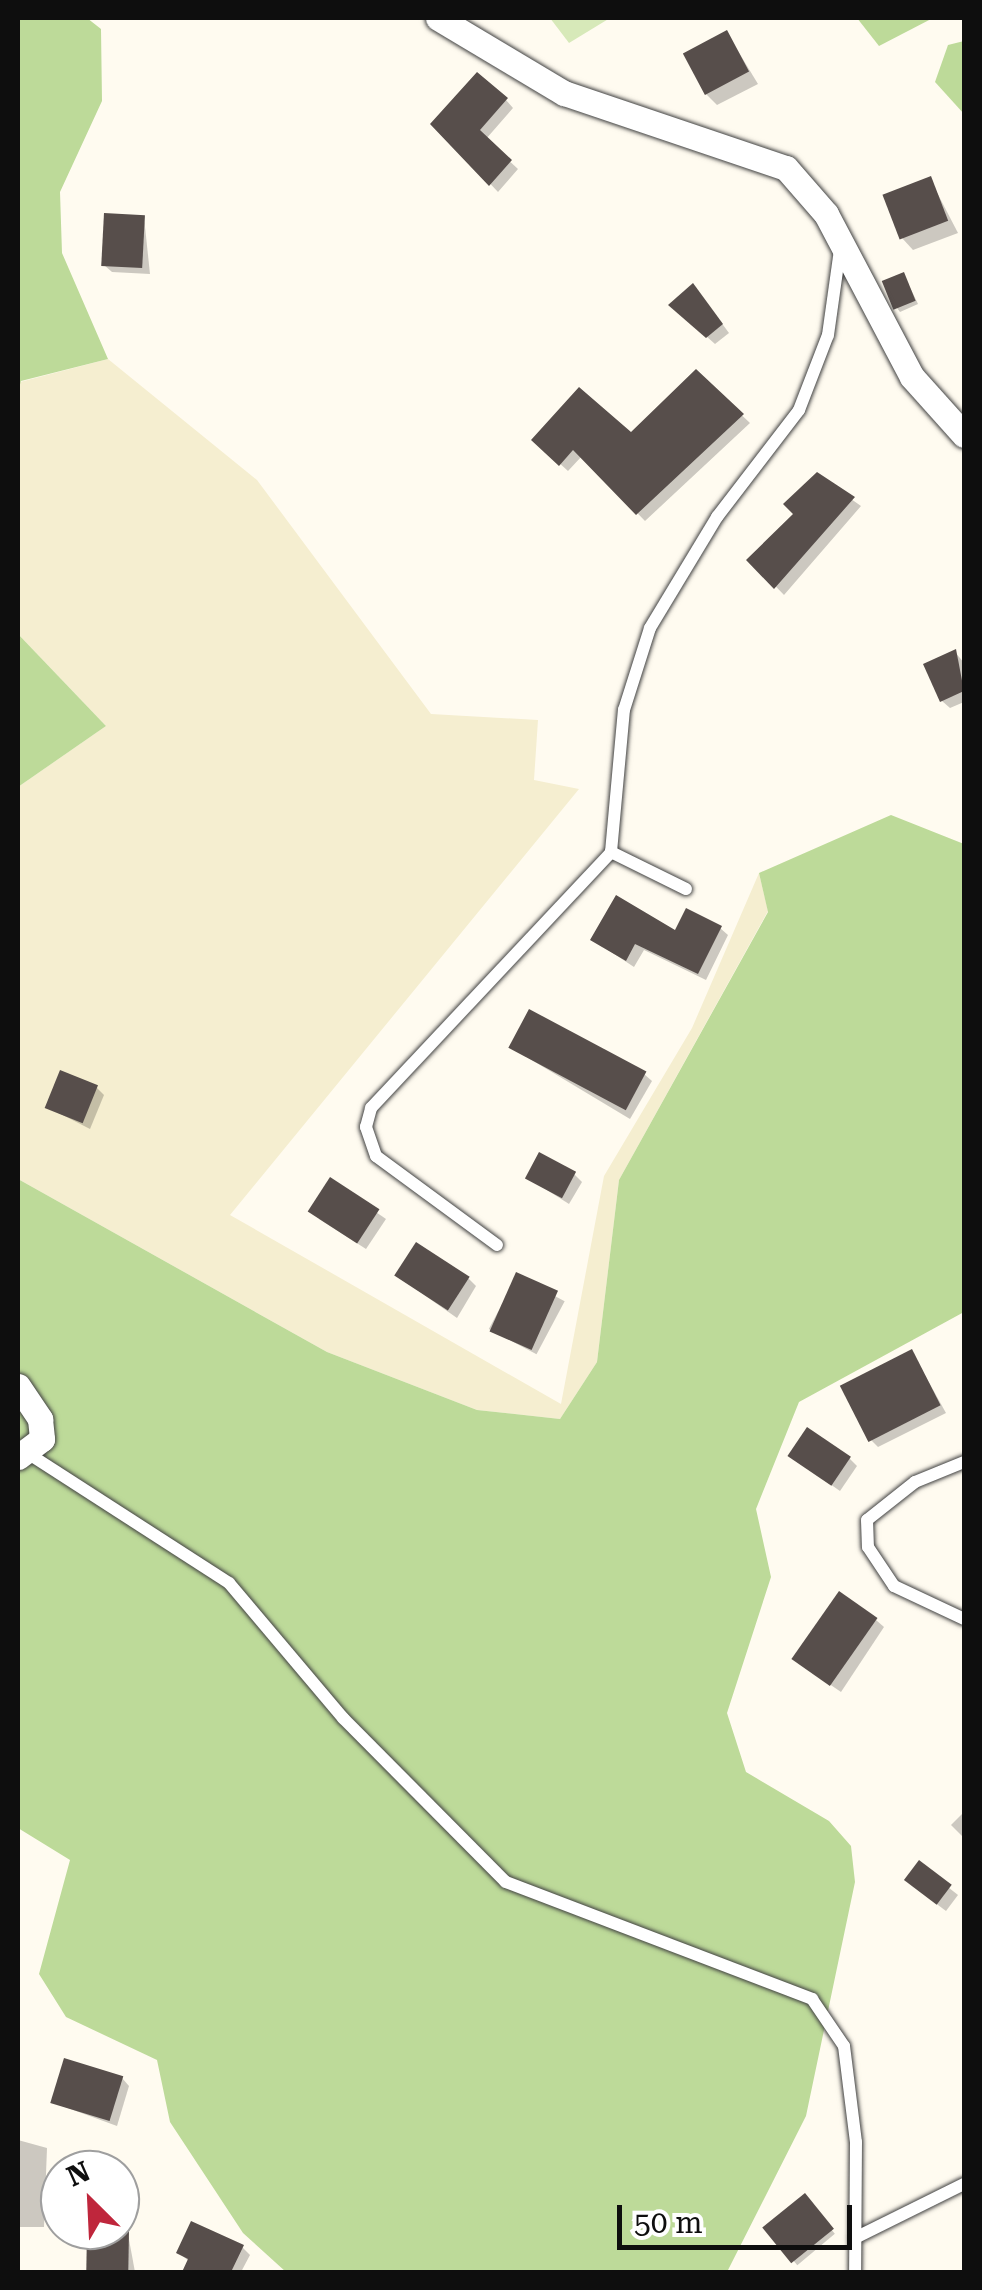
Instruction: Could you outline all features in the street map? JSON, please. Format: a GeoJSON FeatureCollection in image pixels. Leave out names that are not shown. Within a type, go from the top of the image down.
{"type":"FeatureCollection","features":[{"type":"Feature","properties":{"kind":"street"},"geometry":{"type":"LineString","coordinates":[[438,18],[564,94],[786,168],[841,242],[912,377],[964,435]]}},
{"type":"Feature","properties":{"kind":"street"},"geometry":{"type":"LineString","coordinates":[[18,1386],[40,1418],[42,1439],[24,1456]]}},
{"type":"Feature","properties":{"kind":"lane"},"geometry":{"type":"LineString","coordinates":[[497,1246],[376,1156],[366,1127],[371,1108],[611,852],[624,710],[650,628],[716,517],[800,410],[828,334],[841,242]]}},
{"type":"Feature","properties":{"kind":"lane"},"geometry":{"type":"LineString","coordinates":[[611,852],[686,889]]}},
{"type":"Feature","properties":{"kind":"lane"},"geometry":{"type":"LineString","coordinates":[[24,1456],[228,1583],[343,1718],[506,1882],[812,2000],[844,2046],[854,2272]]}},
{"type":"Feature","properties":{"kind":"lane"},"geometry":{"type":"LineString","coordinates":[[964,1462],[915,1482],[867,1520],[868,1547],[894,1586],[964,1619]]}},
{"type":"Feature","properties":{"kind":"lane"},"geometry":{"type":"LineString","coordinates":[[855,2238],[964,2184]]}},
{"type":"Feature","properties":{"kind":"shaded area"},"geometry":{"type":"Polygon","coordinates":[[[108,359],[257,480],[431,714],[538,720],[534,780],[579,789],[230,1215],[561,1404],[604,1176],[692,1028],[759,873],[768,911],[619,1180],[597,1362],[560,1419],[477,1410],[327,1352],[18,1179],[18,787],[106,726],[18,634],[18,392],[20,382],[108,359]]]}},
{"type":"Feature","properties":{"kind":"green space"},"geometry":{"type":"Polygon","coordinates":[[[18,18],[87,18],[101,29],[102,101],[60,192],[62,253],[108,359],[21,381],[18,392],[18,18]]]}},
{"type":"Feature","properties":{"kind":"green space"},"geometry":{"type":"Polygon","coordinates":[[[550,18],[610,18],[569,43],[550,18]]]}},
{"type":"Feature","properties":{"kind":"green space"},"geometry":{"type":"Polygon","coordinates":[[[857,18],[933,18],[879,46],[857,18]]]}},
{"type":"Feature","properties":{"kind":"green space"},"geometry":{"type":"Polygon","coordinates":[[[964,41],[964,114],[935,82],[948,45],[964,41]]]}},
{"type":"Feature","properties":{"kind":"green space"},"geometry":{"type":"Polygon","coordinates":[[[18,634],[106,726],[18,787],[18,634]]]}},
{"type":"Feature","properties":{"kind":"green space"},"geometry":{"type":"Polygon","coordinates":[[[891,815],[964,844],[964,1312],[799,1402],[756,1509],[771,1577],[727,1713],[746,1772],[829,1821],[851,1846],[855,1882],[806,2116],[727,2272],[286,2272],[243,2233],[170,2122],[157,2060],[66,2017],[39,1974],[70,1860],[18,1828],[18,1179],[327,1352],[477,1410],[560,1419],[597,1362],[619,1180],[768,912],[759,873],[891,815]]]}},
{"type":"Feature","properties":{"kind":"building"},"geometry":{"type":"Polygon","coordinates":[[[727,30],[749,71],[705,95],[683,53],[727,30]]]}},
{"type":"Feature","properties":{"kind":"building"},"geometry":{"type":"Polygon","coordinates":[[[477,72],[508,98],[480,130],[512,160],[489,186],[430,124],[477,72]]]}},
{"type":"Feature","properties":{"kind":"building"},"geometry":{"type":"Polygon","coordinates":[[[931,176],[948,221],[900,239],[882,195],[931,176]]]}},
{"type":"Feature","properties":{"kind":"building"},"geometry":{"type":"Polygon","coordinates":[[[104,213],[145,215],[142,268],[101,266],[104,213]]]}},
{"type":"Feature","properties":{"kind":"building"},"geometry":{"type":"Polygon","coordinates":[[[904,272],[916,301],[893,310],[882,281],[904,272]]]}},
{"type":"Feature","properties":{"kind":"building"},"geometry":{"type":"Polygon","coordinates":[[[693,283],[723,324],[706,338],[668,305],[693,283]]]}},
{"type":"Feature","properties":{"kind":"building"},"geometry":{"type":"Polygon","coordinates":[[[696,369],[744,414],[636,515],[573,450],[559,466],[531,440],[579,387],[631,432],[696,369]]]}},
{"type":"Feature","properties":{"kind":"building"},"geometry":{"type":"Polygon","coordinates":[[[817,472],[855,497],[774,589],[746,560],[793,514],[783,504],[817,472]]]}},
{"type":"Feature","properties":{"kind":"building"},"geometry":{"type":"Polygon","coordinates":[[[956,649],[964,691],[940,702],[923,664],[956,649]]]}},
{"type":"Feature","properties":{"kind":"building"},"geometry":{"type":"Polygon","coordinates":[[[616,895],[675,930],[686,908],[722,926],[698,974],[635,944],[626,961],[590,940],[616,895]]]}},
{"type":"Feature","properties":{"kind":"building"},"geometry":{"type":"Polygon","coordinates":[[[529,1009],[646,1071],[626,1110],[508,1048],[529,1009]]]}},
{"type":"Feature","properties":{"kind":"building"},"geometry":{"type":"Polygon","coordinates":[[[60,1070],[98,1085],[83,1123],[45,1108],[60,1070]]]}},
{"type":"Feature","properties":{"kind":"building"},"geometry":{"type":"Polygon","coordinates":[[[539,1152],[576,1172],[562,1198],[525,1178],[539,1152]]]}},
{"type":"Feature","properties":{"kind":"building"},"geometry":{"type":"Polygon","coordinates":[[[330,1177],[379,1209],[357,1244],[308,1211],[330,1177]]]}},
{"type":"Feature","properties":{"kind":"building"},"geometry":{"type":"Polygon","coordinates":[[[416,1242],[470,1277],[448,1310],[394,1276],[416,1242]]]}},
{"type":"Feature","properties":{"kind":"building"},"geometry":{"type":"Polygon","coordinates":[[[516,1272],[558,1291],[532,1350],[490,1331],[516,1272]]]}},
{"type":"Feature","properties":{"kind":"building"},"geometry":{"type":"Polygon","coordinates":[[[912,1349],[941,1405],[868,1442],[840,1386],[912,1349]]]}},
{"type":"Feature","properties":{"kind":"building"},"geometry":{"type":"Polygon","coordinates":[[[807,1427],[851,1457],[831,1486],[787,1456],[807,1427]]]}},
{"type":"Feature","properties":{"kind":"building"},"geometry":{"type":"Polygon","coordinates":[[[839,1591],[878,1618],[830,1686],[791,1659],[839,1591]]]}},
{"type":"Feature","properties":{"kind":"building"},"geometry":{"type":"Polygon","coordinates":[[[919,1860],[952,1885],[937,1905],[904,1880],[919,1860]]]}},
{"type":"Feature","properties":{"kind":"building"},"geometry":{"type":"Polygon","coordinates":[[[64,2058],[123,2076],[110,2121],[50,2103],[64,2058]]]}},
{"type":"Feature","properties":{"kind":"building"},"geometry":{"type":"Polygon","coordinates":[[[805,2193],[834,2229],[791,2263],[762,2228],[805,2193]]]}},
{"type":"Feature","properties":{"kind":"building"},"geometry":{"type":"Polygon","coordinates":[[[191,2221],[244,2245],[231,2272],[182,2272],[188,2259],[176,2253],[191,2221]]]}},
{"type":"Feature","properties":{"kind":"building"},"geometry":{"type":"Polygon","coordinates":[[[87,2250],[129,2250],[128,2272],[86,2272],[87,2250]]]}}]}
